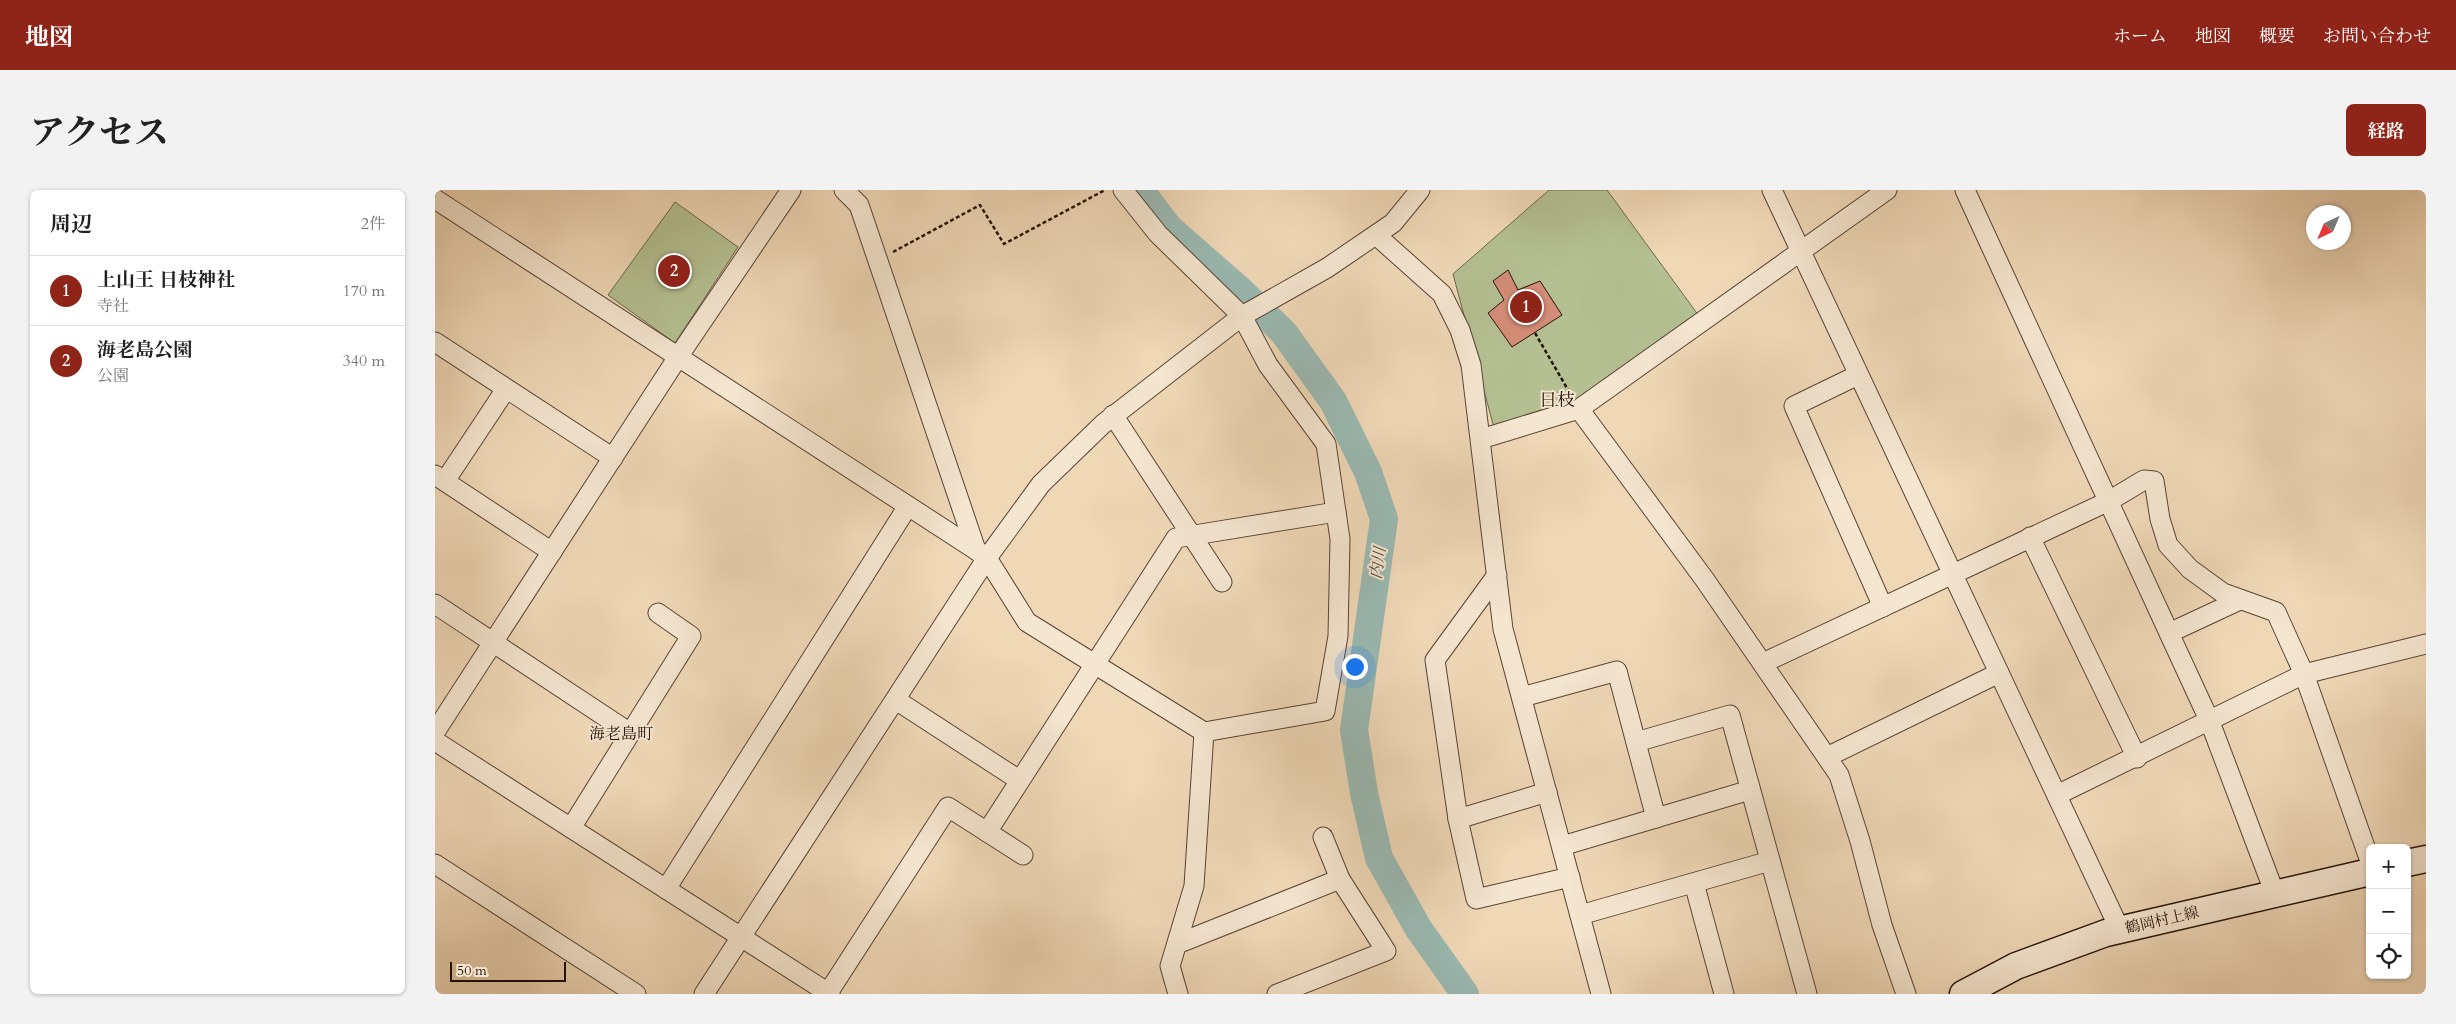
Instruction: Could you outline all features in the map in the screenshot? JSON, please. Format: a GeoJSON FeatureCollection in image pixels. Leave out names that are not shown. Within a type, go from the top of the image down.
{"type":"FeatureCollection","features":[{"type":"Feature","properties":{"kind":"main road"},"geometry":{"type":"LineString","coordinates":[[2411,862],[2426,859]]}},
{"type":"Feature","properties":{"kind":"main road","name":"鶴岡村上線"},"geometry":{"type":"LineString","coordinates":[[1963,994],[2017,966],[2106,933],[2366,873]]}},
{"type":"Feature","properties":{"kind":"street"},"geometry":{"type":"LineString","coordinates":[[435,732],[678,357],[791,190]]}},
{"type":"Feature","properties":{"kind":"street"},"geometry":{"type":"LineString","coordinates":[[844,190],[859,205],[982,554],[1027,622],[1204,732],[1325,711],[1338,636],[1339,538],[1326,444],[1268,365],[1242,316],[1158,234],[1123,190]]}},
{"type":"Feature","properties":{"kind":"street"},"geometry":{"type":"LineString","coordinates":[[704,994],[896,700],[982,554],[1041,484],[1113,415],[1242,316],[1293,287],[1393,223],[1420,190]]}},
{"type":"Feature","properties":{"kind":"street"},"geometry":{"type":"LineString","coordinates":[[1772,190],[2121,930]]}},
{"type":"Feature","properties":{"kind":"street"},"geometry":{"type":"LineString","coordinates":[[1481,438],[1579,409],[1887,190]]}},
{"type":"Feature","properties":{"kind":"street"},"geometry":{"type":"LineString","coordinates":[[1965,190],[2210,722],[2275,894]]}},
{"type":"Feature","properties":{"kind":"street"},"geometry":{"type":"LineString","coordinates":[[435,199],[982,554]]}},
{"type":"Feature","properties":{"kind":"street"},"geometry":{"type":"LineString","coordinates":[[1376,235],[1442,294],[1460,330],[1471,365],[1503,629],[1601,994]]}},
{"type":"Feature","properties":{"kind":"street"},"geometry":{"type":"LineString","coordinates":[[435,342],[613,458]]}},
{"type":"Feature","properties":{"kind":"street"},"geometry":{"type":"LineString","coordinates":[[1858,375],[1793,406],[1883,607]]}},
{"type":"Feature","properties":{"kind":"street"},"geometry":{"type":"LineString","coordinates":[[506,389],[440,478],[552,552]]}},
{"type":"Feature","properties":{"kind":"street"},"geometry":{"type":"LineString","coordinates":[[1579,409],[1763,663],[1839,775],[1860,841],[1882,925],[1906,994]]}},
{"type":"Feature","properties":{"kind":"street"},"geometry":{"type":"LineString","coordinates":[[1113,415],[1222,582]]}},
{"type":"Feature","properties":{"kind":"street"},"geometry":{"type":"LineString","coordinates":[[1763,663],[2109,501],[2144,480],[2154,481],[2160,520],[2168,545],[2190,569],[2223,593],[2276,612],[2304,674],[2366,850]]}},
{"type":"Feature","properties":{"kind":"street"},"geometry":{"type":"LineString","coordinates":[[666,889],[909,506]]}},
{"type":"Feature","properties":{"kind":"street"},"geometry":{"type":"LineString","coordinates":[[987,832],[1176,538],[1191,534],[1336,512]]}},
{"type":"Feature","properties":{"kind":"street"},"geometry":{"type":"LineString","coordinates":[[2030,538],[2137,758]]}},
{"type":"Feature","properties":{"kind":"street"},"geometry":{"type":"LineString","coordinates":[[1497,575],[1435,660],[1458,819],[1476,899],[1570,877]]}},
{"type":"Feature","properties":{"kind":"street"},"geometry":{"type":"LineString","coordinates":[[2169,633],[2240,600]]}},
{"type":"Feature","properties":{"kind":"street"},"geometry":{"type":"LineString","coordinates":[[435,604],[630,733]]}},
{"type":"Feature","properties":{"kind":"street"},"geometry":{"type":"LineString","coordinates":[[571,828],[691,636],[658,613]]}},
{"type":"Feature","properties":{"kind":"street"},"geometry":{"type":"LineString","coordinates":[[2057,795],[2137,758],[2304,674],[2426,644]]}},
{"type":"Feature","properties":{"kind":"street"},"geometry":{"type":"LineString","coordinates":[[1521,697],[1617,671],[1656,818]]}},
{"type":"Feature","properties":{"kind":"street"},"geometry":{"type":"LineString","coordinates":[[1827,757],[1999,673]]}},
{"type":"Feature","properties":{"kind":"street"},"geometry":{"type":"LineString","coordinates":[[896,700],[1019,780]]}},
{"type":"Feature","properties":{"kind":"street"},"geometry":{"type":"LineString","coordinates":[[1636,742],[1730,716],[1807,994]]}},
{"type":"Feature","properties":{"kind":"street"},"geometry":{"type":"LineString","coordinates":[[1178,994],[1170,966],[1194,886],[1204,732]]}},
{"type":"Feature","properties":{"kind":"street"},"geometry":{"type":"LineString","coordinates":[[435,741],[829,993],[948,807],[1023,856]]}},
{"type":"Feature","properties":{"kind":"street"},"geometry":{"type":"LineString","coordinates":[[1562,846],[1750,790]]}},
{"type":"Feature","properties":{"kind":"street"},"geometry":{"type":"LineString","coordinates":[[1458,819],[1547,792]]}},
{"type":"Feature","properties":{"kind":"street"},"geometry":{"type":"LineString","coordinates":[[1277,994],[1386,951],[1340,879],[1323,837]]}},
{"type":"Feature","properties":{"kind":"street"},"geometry":{"type":"LineString","coordinates":[[1580,915],[1770,861]]}},
{"type":"Feature","properties":{"kind":"street"},"geometry":{"type":"LineString","coordinates":[[435,864],[637,994]]}},
{"type":"Feature","properties":{"kind":"street"},"geometry":{"type":"LineString","coordinates":[[1177,944],[1340,879]]}},
{"type":"Feature","properties":{"kind":"street"},"geometry":{"type":"LineString","coordinates":[[1694,883],[1724,994]]}},
{"type":"Feature","properties":{"kind":"path"},"geometry":{"type":"LineString","coordinates":[[878,260],[980,205],[1004,244],[1105,190]]}},
{"type":"Feature","properties":{"kind":"path"},"geometry":{"type":"LineString","coordinates":[[1535,333],[1579,409]]}},
{"type":"Feature","properties":{"kind":"green space"},"geometry":{"type":"Polygon","coordinates":[[[1549,190],[1607,190],[1699,316],[1572,406],[1494,428],[1453,274],[1549,190]]]}},
{"type":"Feature","properties":{"kind":"green space"},"geometry":{"type":"Polygon","coordinates":[[[675,202],[738,247],[675,343],[608,295],[675,202]]]}},
{"type":"Feature","properties":{"kind":"building"},"geometry":{"type":"Polygon","coordinates":[[[1508,270],[1518,290],[1540,281],[1562,315],[1512,347],[1488,313],[1504,300],[1493,281],[1508,270]]]}},
{"type":"Feature","properties":{"kind":"waterway","name":"内川"},"geometry":{"type":"LineString","coordinates":[[1140,190],[1169,228],[1241,291],[1284,333],[1333,401],[1368,472],[1384,519],[1354,730],[1364,793],[1379,858],[1418,928],[1465,994]]}},
{"type":"Feature","properties":{"kind":"place","name":"海老島公園"},"geometry":{"type":"Point","coordinates":[674,271]}},
{"type":"Feature","properties":{"kind":"place","name":"上山王 日枝神社"},"geometry":{"type":"Point","coordinates":[1526,307]}},
{"type":"Feature","properties":{"kind":"district","name":"日枝"},"geometry":{"type":"Point","coordinates":[1557,400]}},
{"type":"Feature","properties":{"kind":"district","name":"海老島町"},"geometry":{"type":"Point","coordinates":[621,733]}}]}
